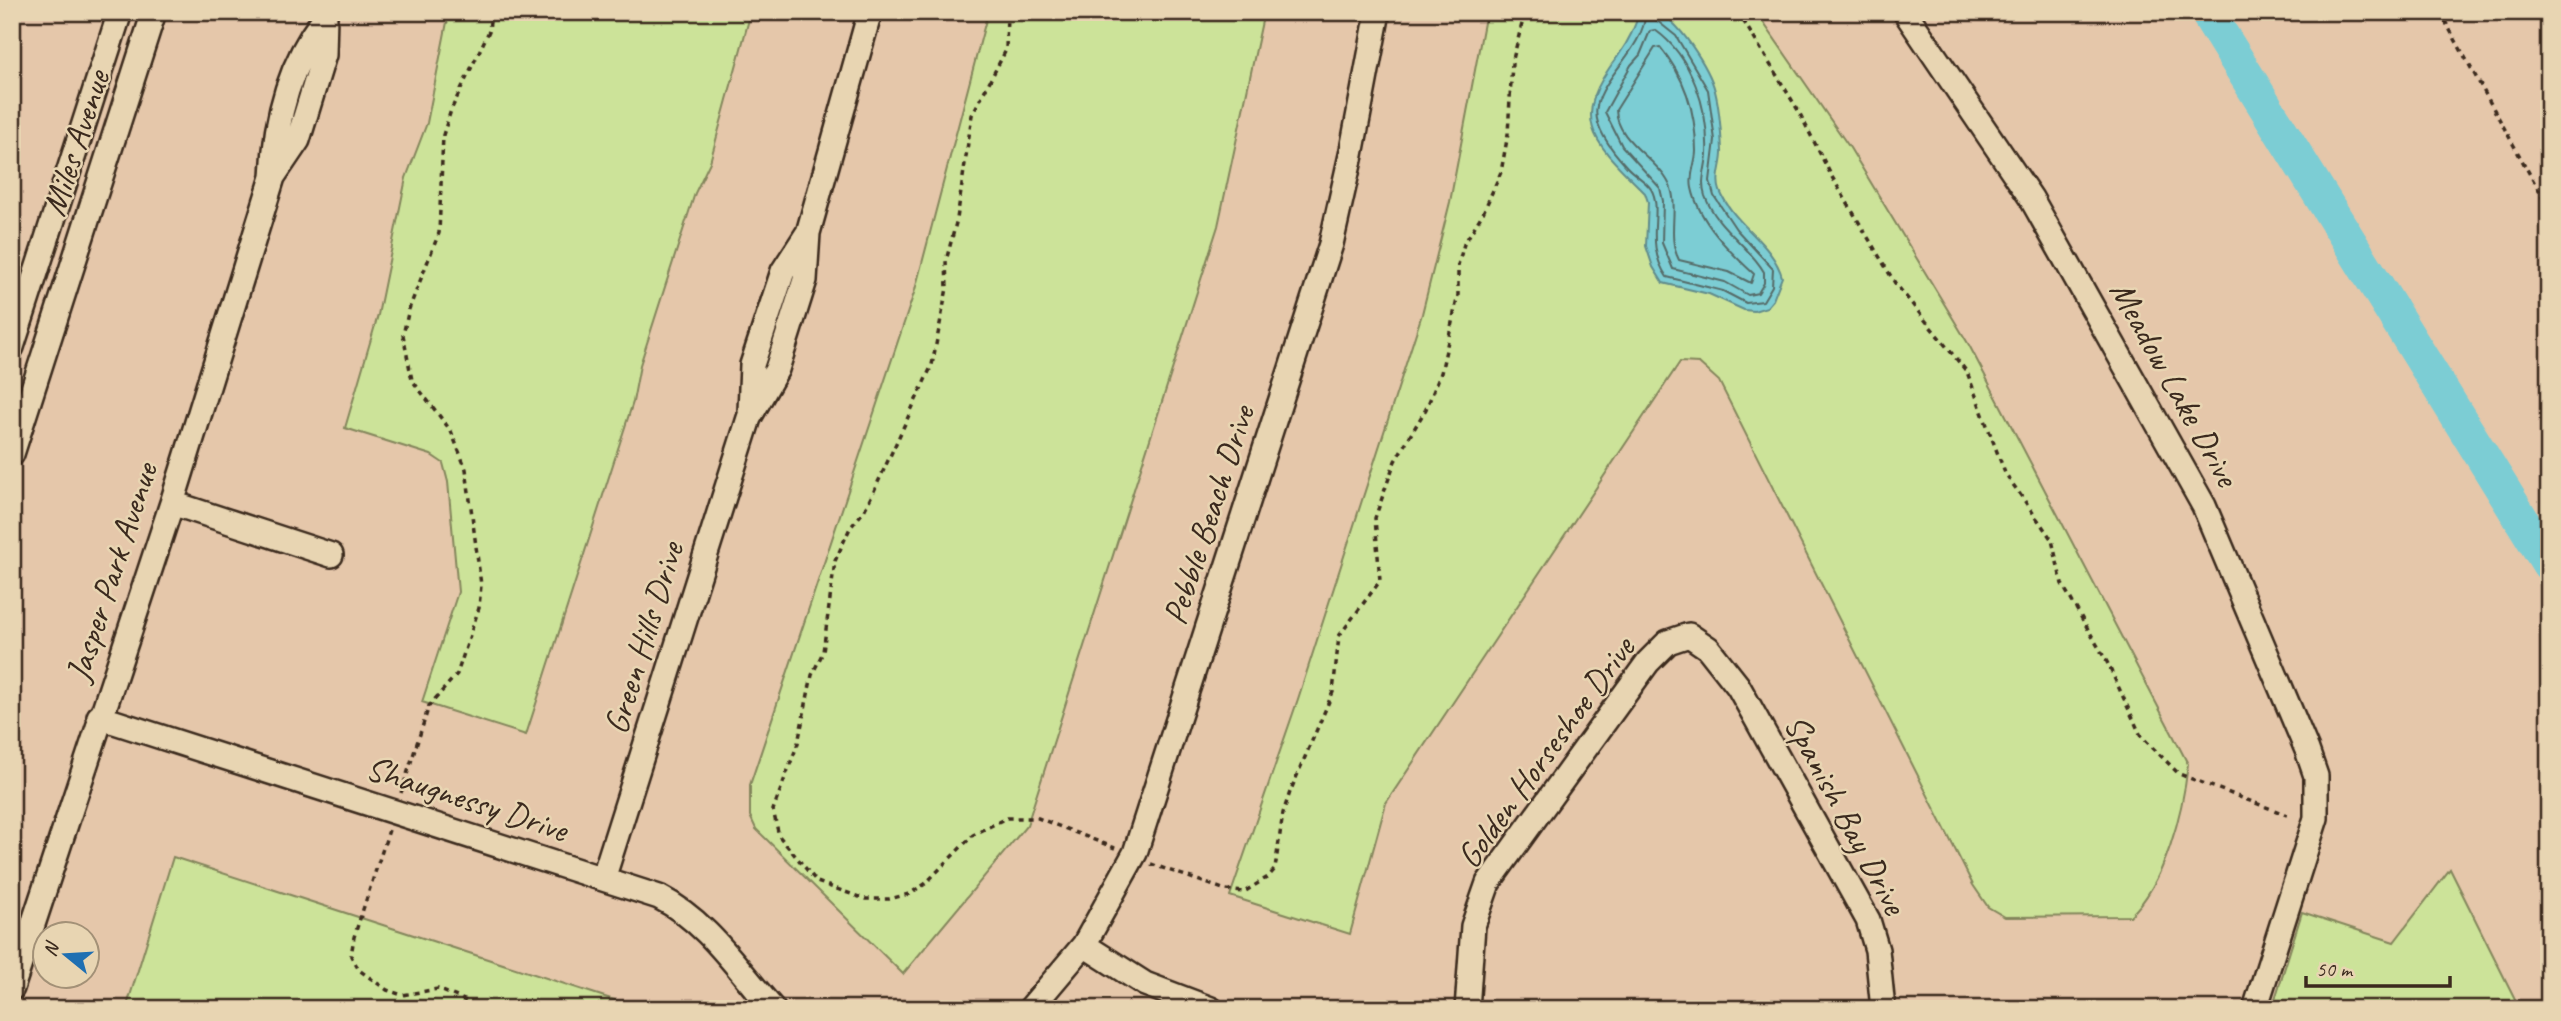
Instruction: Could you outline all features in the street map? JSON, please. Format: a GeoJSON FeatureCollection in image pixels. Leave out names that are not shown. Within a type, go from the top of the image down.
{"type":"FeatureCollection","features":[{"type":"Feature","properties":{"kind":"street","name":"Miles Avenue"},"geometry":{"type":"LineString","coordinates":[[12,347],[120,12]]}},
{"type":"Feature","properties":{"kind":"street","name":"Miles Avenue"},"geometry":{"type":"LineString","coordinates":[[12,454],[153,12]]}},
{"type":"Feature","properties":{"kind":"street","name":"Green Hills Drive"},"geometry":{"type":"LineString","coordinates":[[603,879],[749,418],[777,369],[805,280],[808,233],[870,12]]}},
{"type":"Feature","properties":{"kind":"street","name":"Pebble Beach Drive"},"geometry":{"type":"LineString","coordinates":[[1030,1009],[1084,945],[1132,856],[1331,244],[1352,155],[1378,12]]}},
{"type":"Feature","properties":{"kind":"street","name":"Meadow Lake Drive"},"geometry":{"type":"LineString","coordinates":[[1905,12],[2031,198],[2204,506],[2307,750],[2316,776],[2316,818],[2255,1009]]}},
{"type":"Feature","properties":{"kind":"street","name":"Jasper Park Avenue"},"geometry":{"type":"LineString","coordinates":[[12,988],[99,717],[172,503],[273,177],[298,140],[324,55],[324,16]]}},
{"type":"Feature","properties":{"kind":"street"},"geometry":{"type":"LineString","coordinates":[[172,503],[331,555]]}},
{"type":"Feature","properties":{"kind":"street","name":"Golden Horseshoe Drive"},"geometry":{"type":"LineString","coordinates":[[1467,1009],[1473,926],[1488,883],[1648,662],[1668,642],[1689,635],[1708,648],[1720,662]]}},
{"type":"Feature","properties":{"kind":"street","name":"Spanish Bay Drive"},"geometry":{"type":"LineString","coordinates":[[1720,662],[1738,686],[1868,920],[1877,950],[1883,1009]]}},
{"type":"Feature","properties":{"kind":"street","name":"Shaugnessy Drive"},"geometry":{"type":"LineString","coordinates":[[99,717],[659,897],[682,909],[704,928],[773,1009]]}},
{"type":"Feature","properties":{"kind":"street"},"geometry":{"type":"LineString","coordinates":[[1084,945],[1151,998],[1211,1009]]}},
{"type":"Feature","properties":{"kind":"path"},"geometry":{"type":"LineString","coordinates":[[485,1009],[438,989],[402,995],[387,990],[359,970],[352,956],[354,937],[429,706],[457,674],[479,608],[481,585],[466,469],[451,431],[412,380],[402,335],[409,309],[439,233],[443,135],[451,110],[489,31],[491,12]]}},
{"type":"Feature","properties":{"kind":"path"},"geometry":{"type":"LineString","coordinates":[[1007,12],[1006,50],[972,115],[957,219],[946,261],[947,288],[932,365],[874,491],[864,511],[850,528],[835,561],[823,652],[812,674],[798,743],[773,810],[779,836],[817,882],[865,899],[890,899],[917,889],[973,835],[1006,818],[1038,817],[1132,856],[1226,890],[1244,892],[1254,888],[1275,869],[1283,813],[1333,692],[1339,636],[1380,581],[1375,518],[1380,498],[1395,461],[1426,409],[1441,373],[1458,295],[1458,265],[1501,172],[1508,134],[1512,63],[1525,12]]}},
{"type":"Feature","properties":{"kind":"path"},"geometry":{"type":"LineString","coordinates":[[1738,12],[1798,110],[1832,177],[1895,283],[1967,372],[2005,474],[2052,540],[2062,584],[2107,662],[2141,736],[2179,774],[2287,815]]}},
{"type":"Feature","properties":{"kind":"path"},"geometry":{"type":"LineString","coordinates":[[2440,12],[2549,209]]}},
{"type":"Feature","properties":{"kind":"path"},"geometry":{"type":"LineString","coordinates":[[518,1009],[556,1005],[571,1009]]}},
{"type":"Feature","properties":{"kind":"green space"},"geometry":{"type":"Polygon","coordinates":[[[449,12],[751,12],[710,162],[695,193],[640,365],[633,402],[526,735],[422,702],[458,592],[448,482],[443,463],[431,455],[345,428],[378,315],[406,178],[427,123],[449,12]]]}},
{"type":"Feature","properties":{"kind":"green space"},"geometry":{"type":"Polygon","coordinates":[[[988,12],[1264,12],[1218,226],[1027,825],[903,974],[756,829],[750,816],[750,785],[915,290],[988,12]]]}},
{"type":"Feature","properties":{"kind":"green space"},"geometry":{"type":"Polygon","coordinates":[[[1486,12],[1756,12],[1850,148],[1969,345],[2188,764],[2182,803],[2170,846],[2153,885],[2130,916],[2005,917],[1988,907],[1973,885],[1719,381],[1699,363],[1680,362],[1386,803],[1350,934],[1230,896],[1298,699],[1422,314],[1450,202],[1486,12]]]}},
{"type":"Feature","properties":{"kind":"green space"},"geometry":{"type":"Polygon","coordinates":[[[173,857],[617,1001],[625,1009],[126,1009],[173,857]]]}},
{"type":"Feature","properties":{"kind":"green space"},"geometry":{"type":"Polygon","coordinates":[[[2450,869],[2520,1009],[2272,1009],[2302,912],[2394,942],[2450,869]]]}},
{"type":"Feature","properties":{"kind":"water"},"geometry":{"type":"Polygon","coordinates":[[[1639,12],[1656,12],[1674,24],[1700,58],[1712,82],[1721,128],[1722,155],[1718,181],[1720,191],[1734,214],[1770,254],[1782,277],[1773,300],[1767,307],[1754,311],[1744,310],[1709,294],[1663,283],[1653,267],[1646,246],[1648,202],[1645,193],[1601,145],[1591,115],[1602,79],[1628,40],[1639,12]]]}},
{"type":"Feature","properties":{"kind":"waterway"},"geometry":{"type":"LineString","coordinates":[[2207,12],[2549,564]]}}]}
